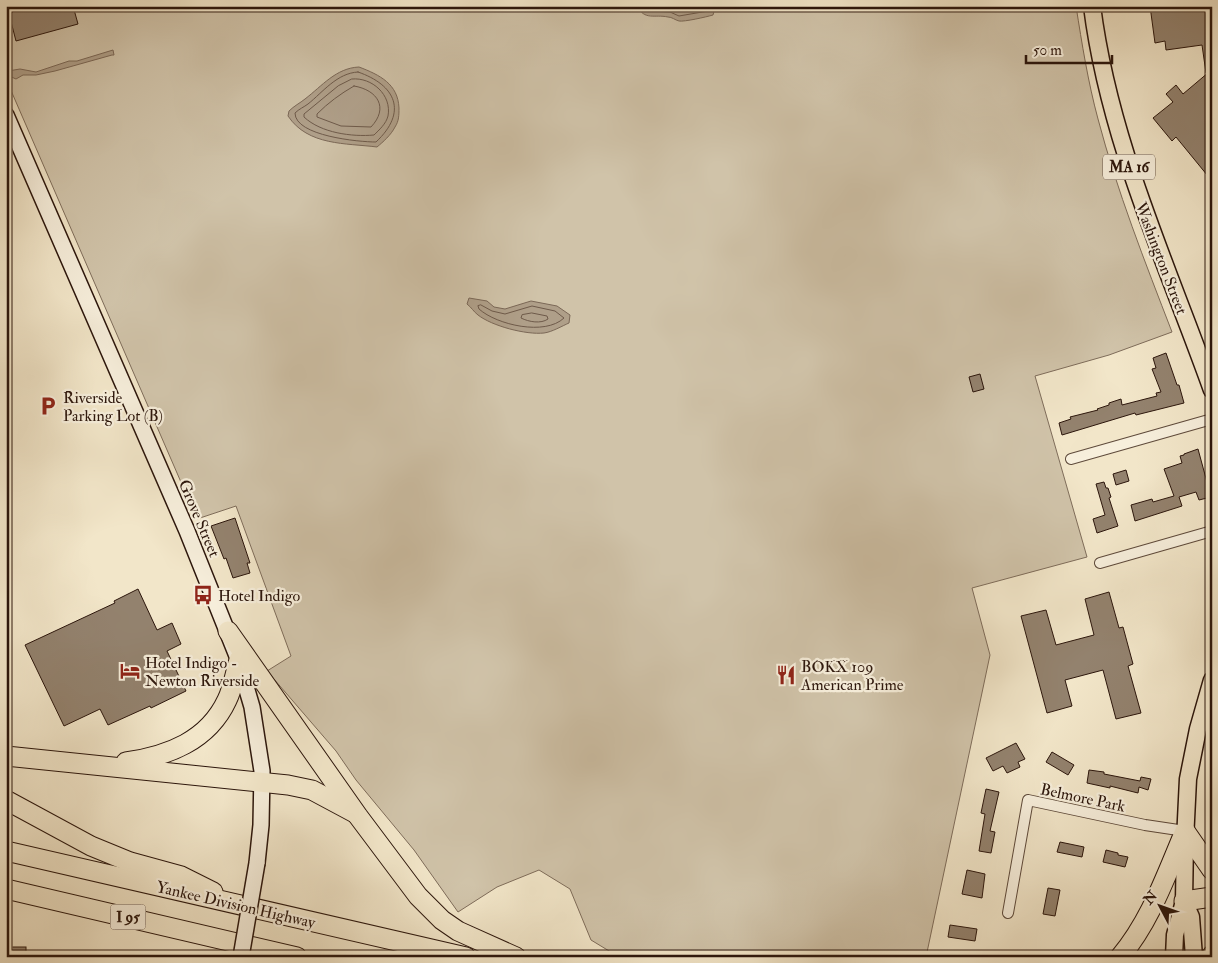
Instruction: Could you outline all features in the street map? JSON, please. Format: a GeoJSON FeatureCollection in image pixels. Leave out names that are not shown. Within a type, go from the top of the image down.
{"type":"FeatureCollection","features":[{"type":"Feature","properties":{"kind":"highway"},"geometry":{"type":"LineString","coordinates":[[228,631],[358,816],[418,896],[442,920],[463,934],[516,957]]}},
{"type":"Feature","properties":{"kind":"highway"},"geometry":{"type":"LineString","coordinates":[[101,766],[147,759],[164,754],[182,747],[198,737],[213,723],[224,707],[239,660]]}},
{"type":"Feature","properties":{"kind":"highway"},"geometry":{"type":"LineString","coordinates":[[9,756],[296,786],[312,790],[358,816]]}},
{"type":"Feature","properties":{"kind":"highway"},"geometry":{"type":"LineString","coordinates":[[6,800],[84,843],[130,862],[182,876],[236,904]]}},
{"type":"Feature","properties":{"kind":"highway"},"geometry":{"type":"LineString","coordinates":[[1185,831],[1212,870]]}},
{"type":"Feature","properties":{"kind":"highway"},"geometry":{"type":"LineString","coordinates":[[1120,957],[1134,940],[1152,909],[1185,831]]}},
{"type":"Feature","properties":{"kind":"highway","name":"Yankee Division Highway"},"geometry":{"type":"LineString","coordinates":[[6,852],[466,957]]}},
{"type":"Feature","properties":{"kind":"highway","name":"I 95"},"geometry":{"type":"LineString","coordinates":[[6,890],[245,951],[297,957]]}},
{"type":"Feature","properties":{"kind":"highway"},"geometry":{"type":"LineString","coordinates":[[1184,901],[1212,897]]}},
{"type":"Feature","properties":{"kind":"highway"},"geometry":{"type":"LineString","coordinates":[[245,951],[271,957]]}},
{"type":"Feature","properties":{"kind":"main road","name":"Washington Street"},"geometry":{"type":"LineString","coordinates":[[1092,6],[1103,68],[1125,152],[1157,247],[1212,390]]}},
{"type":"Feature","properties":{"kind":"main road","name":"Grove Street"},"geometry":{"type":"LineString","coordinates":[[6,115],[187,531],[228,631],[249,694],[260,760],[262,825],[245,951]]}},
{"type":"Feature","properties":{"kind":"main road"},"geometry":{"type":"LineString","coordinates":[[1174,957],[1175,935],[1184,901],[1186,794],[1198,729],[1212,680]]}},
{"type":"Feature","properties":{"kind":"main road"},"geometry":{"type":"LineString","coordinates":[[1184,901],[1191,917],[1194,957]]}},
{"type":"Feature","properties":{"kind":"street"},"geometry":{"type":"LineString","coordinates":[[1071,459],[1212,419]]}},
{"type":"Feature","properties":{"kind":"street"},"geometry":{"type":"LineString","coordinates":[[1100,563],[1212,531]]}},
{"type":"Feature","properties":{"kind":"street","name":"Belmore Park"},"geometry":{"type":"LineString","coordinates":[[1008,913],[1028,800],[1145,825],[1185,831]]}},
{"type":"Feature","properties":{"kind":"shaded area"},"geometry":{"type":"Polygon","coordinates":[[[6,6],[1076,6],[1091,91],[1098,119],[1132,226],[1172,332],[1109,355],[1035,376],[1087,557],[972,588],[990,655],[926,957],[619,957],[591,940],[570,889],[539,870],[497,887],[458,912],[414,850],[356,780],[336,751],[267,671],[291,656],[236,506],[197,519],[6,79],[6,6]]]}},
{"type":"Feature","properties":{"kind":"water"},"geometry":{"type":"Polygon","coordinates":[[[637,6],[714,6],[715,8],[713,15],[678,21],[669,17],[643,14],[637,6]]]}},
{"type":"Feature","properties":{"kind":"water"},"geometry":{"type":"Polygon","coordinates":[[[113,50],[114,55],[55,71],[36,75],[23,75],[16,79],[7,75],[8,71],[20,69],[36,72],[69,61],[77,61],[113,50]]]}},
{"type":"Feature","properties":{"kind":"water"},"geometry":{"type":"Polygon","coordinates":[[[359,67],[381,77],[395,93],[398,100],[399,116],[389,136],[377,147],[328,141],[306,133],[296,126],[288,116],[291,109],[336,74],[359,67]]]}},
{"type":"Feature","properties":{"kind":"water"},"geometry":{"type":"Polygon","coordinates":[[[469,298],[487,301],[494,307],[505,309],[531,301],[557,306],[570,315],[569,323],[544,333],[528,333],[510,329],[492,323],[478,315],[467,304],[469,298]]]}},
{"type":"Feature","properties":{"kind":"building"},"geometry":{"type":"Polygon","coordinates":[[[20,6],[73,6],[78,24],[16,41],[8,10],[20,6]]]}},
{"type":"Feature","properties":{"kind":"building"},"geometry":{"type":"Polygon","coordinates":[[[1150,6],[1212,6],[1212,181],[1176,137],[1172,141],[1153,118],[1173,102],[1166,94],[1176,85],[1183,94],[1209,72],[1206,73],[1202,45],[1166,50],[1165,41],[1155,43],[1150,6]]]}},
{"type":"Feature","properties":{"kind":"building"},"geometry":{"type":"Polygon","coordinates":[[[1166,353],[1184,403],[1136,415],[1135,413],[1062,435],[1059,423],[1071,419],[1070,417],[1098,410],[1109,405],[1109,403],[1121,399],[1122,405],[1157,396],[1156,393],[1161,392],[1152,369],[1156,368],[1153,358],[1166,353]]]}},
{"type":"Feature","properties":{"kind":"building"},"geometry":{"type":"Polygon","coordinates":[[[980,374],[984,389],[973,392],[969,377],[980,374]]]}},
{"type":"Feature","properties":{"kind":"building"},"geometry":{"type":"Polygon","coordinates":[[[1198,449],[1211,497],[1199,500],[1196,492],[1179,497],[1182,506],[1135,521],[1131,505],[1152,499],[1153,502],[1174,496],[1164,469],[1182,463],[1180,456],[1198,449]]]}},
{"type":"Feature","properties":{"kind":"building"},"geometry":{"type":"Polygon","coordinates":[[[1126,470],[1129,481],[1116,485],[1113,474],[1126,470]]]}},
{"type":"Feature","properties":{"kind":"building"},"geometry":{"type":"Polygon","coordinates":[[[1104,482],[1111,497],[1109,498],[1118,526],[1097,533],[1093,519],[1105,515],[1096,484],[1104,482]]]}},
{"type":"Feature","properties":{"kind":"building"},"geometry":{"type":"Polygon","coordinates":[[[235,518],[250,563],[247,563],[250,573],[233,578],[211,526],[235,518]]]}},
{"type":"Feature","properties":{"kind":"building","name":"Hotel Indigo - Newton Riverside"},"geometry":{"type":"Polygon","coordinates":[[[138,589],[157,630],[172,623],[181,644],[167,651],[186,691],[151,708],[150,706],[108,725],[100,709],[64,726],[25,645],[115,603],[114,601],[138,589]]]}},
{"type":"Feature","properties":{"kind":"building"},"geometry":{"type":"Polygon","coordinates":[[[1109,592],[1119,628],[1123,627],[1133,664],[1128,666],[1141,713],[1116,719],[1103,670],[1065,680],[1072,706],[1047,713],[1021,616],[1046,610],[1056,645],[1094,635],[1085,599],[1109,592]]]}},
{"type":"Feature","properties":{"kind":"building"},"geometry":{"type":"Polygon","coordinates":[[[1016,743],[1025,759],[1018,762],[1020,767],[1007,773],[1003,766],[993,771],[986,758],[1016,743]]]}},
{"type":"Feature","properties":{"kind":"building"},"geometry":{"type":"Polygon","coordinates":[[[1052,752],[1074,765],[1068,775],[1046,762],[1052,752]]]}},
{"type":"Feature","properties":{"kind":"building"},"geometry":{"type":"Polygon","coordinates":[[[1089,770],[1140,781],[1141,777],[1151,779],[1148,790],[1139,787],[1138,793],[1087,783],[1089,770]]]}},
{"type":"Feature","properties":{"kind":"building"},"geometry":{"type":"Polygon","coordinates":[[[986,789],[999,792],[990,831],[995,832],[991,853],[979,851],[985,814],[981,813],[986,789]]]}},
{"type":"Feature","properties":{"kind":"building"},"geometry":{"type":"Polygon","coordinates":[[[1060,842],[1084,847],[1082,857],[1057,852],[1060,842]]]}},
{"type":"Feature","properties":{"kind":"building"},"geometry":{"type":"Polygon","coordinates":[[[1106,850],[1128,857],[1125,867],[1103,862],[1106,850]]]}},
{"type":"Feature","properties":{"kind":"building"},"geometry":{"type":"Polygon","coordinates":[[[967,870],[985,874],[982,898],[962,894],[967,870]]]}},
{"type":"Feature","properties":{"kind":"building"},"geometry":{"type":"Polygon","coordinates":[[[1048,888],[1060,890],[1055,916],[1043,914],[1048,888]]]}},
{"type":"Feature","properties":{"kind":"building"},"geometry":{"type":"Polygon","coordinates":[[[950,925],[977,929],[975,941],[948,937],[950,925]]]}},
{"type":"Feature","properties":{"kind":"building"},"geometry":{"type":"Polygon","coordinates":[[[10,947],[26,947],[26,957],[10,957],[10,947]]]}},
{"type":"Feature","properties":{"kind":"place","name":"Riverside Parking Lot (B)"},"geometry":{"type":"Point","coordinates":[48,406]}},
{"type":"Feature","properties":{"kind":"place","name":"Hotel Indigo"},"geometry":{"type":"Point","coordinates":[203,595]}},
{"type":"Feature","properties":{"kind":"place","name":"Hotel Indigo - Newton Riverside"},"geometry":{"type":"Point","coordinates":[130,671]}},
{"type":"Feature","properties":{"kind":"place","name":"BOKX 109 American Prime"},"geometry":{"type":"Point","coordinates":[786,675]}}]}
